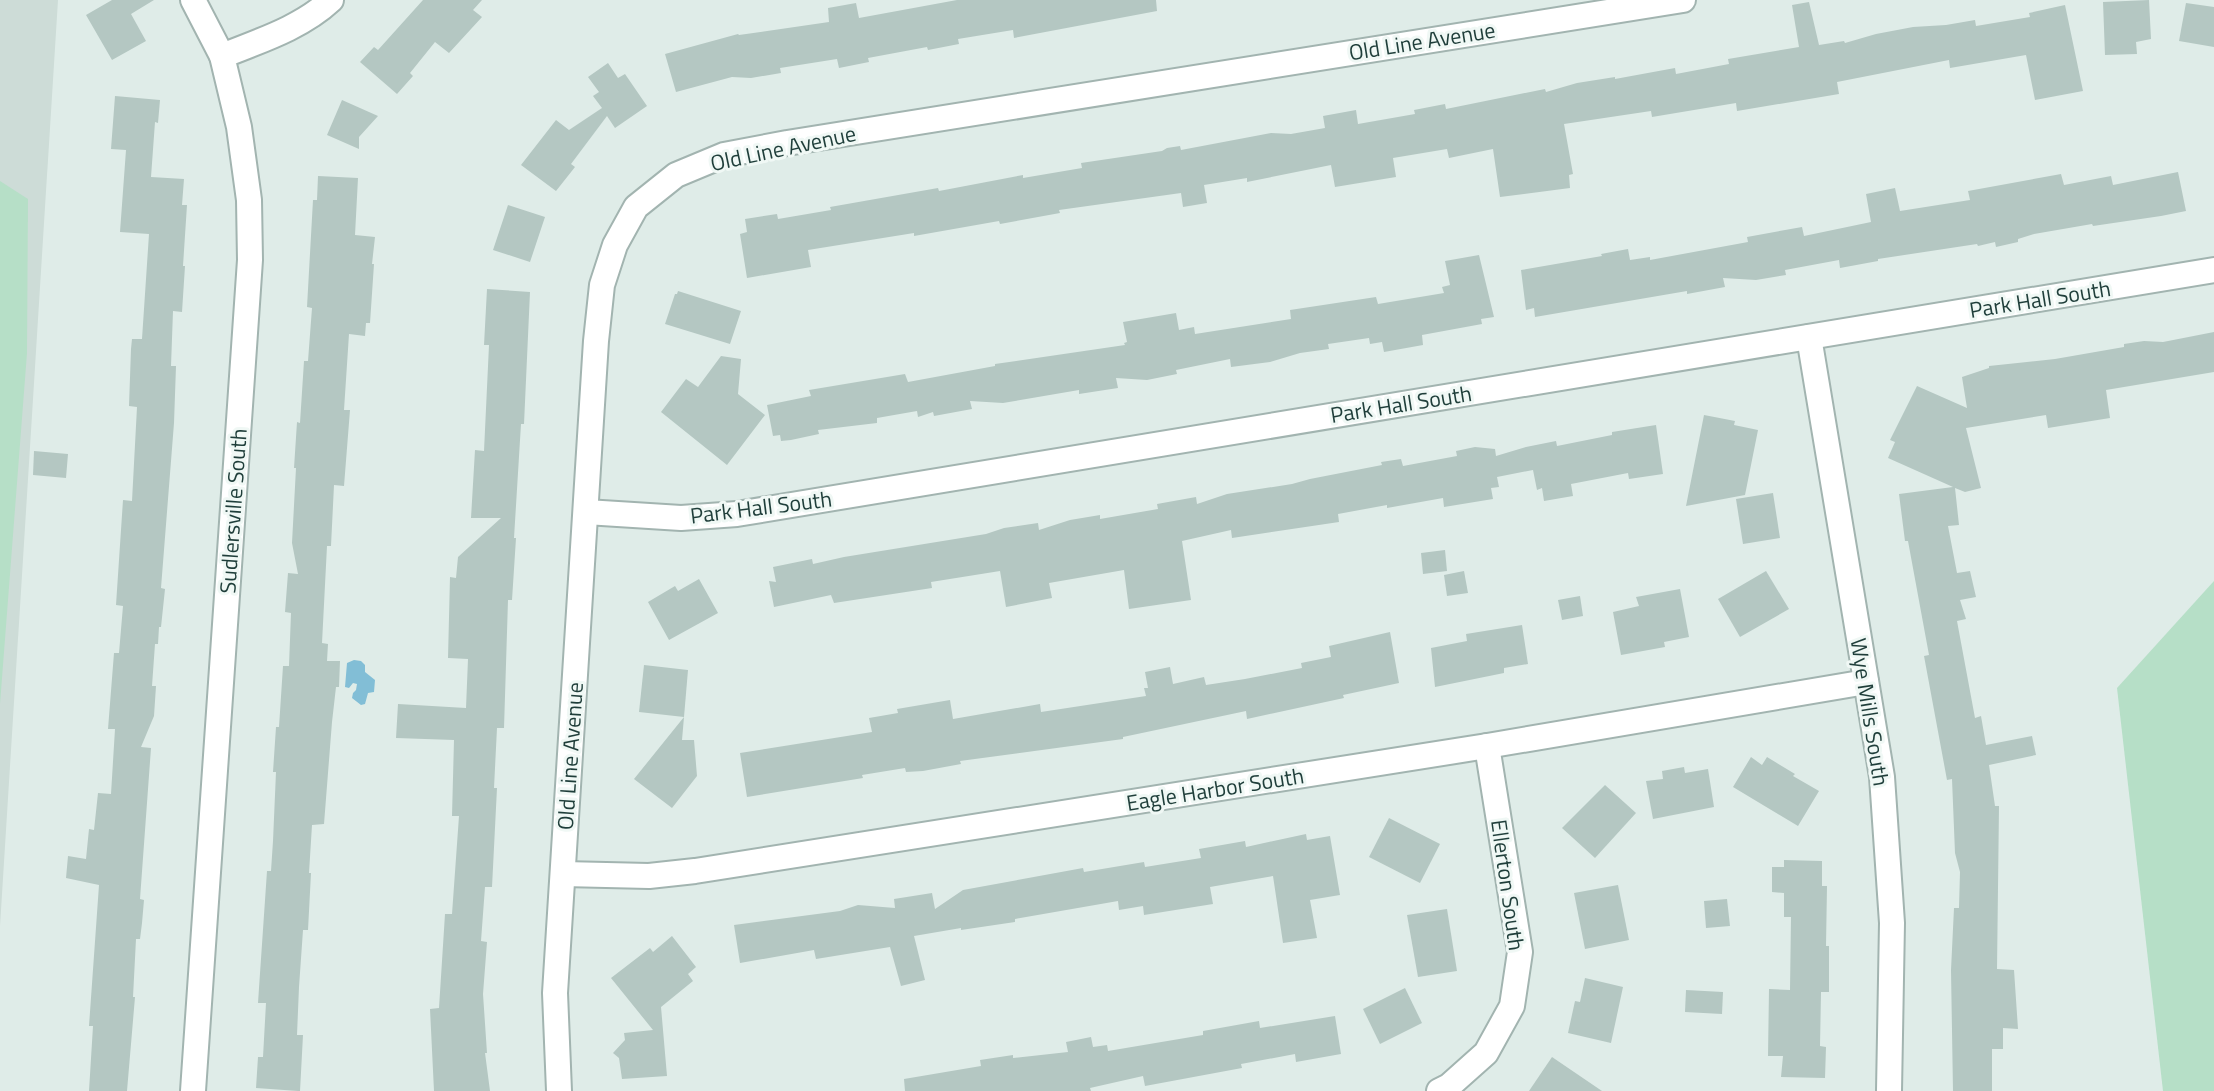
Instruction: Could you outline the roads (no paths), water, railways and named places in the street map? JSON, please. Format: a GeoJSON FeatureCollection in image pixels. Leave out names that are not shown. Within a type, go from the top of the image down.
{"type":"FeatureCollection","features":[{"type":"Feature","properties":{"kind":"street","name":"Sudlersville South"},"geometry":{"type":"LineString","coordinates":[[193,0],[222,56],[239,127],[249,200],[250,260],[193,1091]]}},
{"type":"Feature","properties":{"kind":"street"},"geometry":{"type":"LineString","coordinates":[[222,56],[281,32],[323,8],[331,0]]}},
{"type":"Feature","properties":{"kind":"street","name":"Old Line Avenue"},"geometry":{"type":"LineString","coordinates":[[559,1091],[555,993],[596,341],[602,285],[615,245],[636,207],[676,175],[724,155],[1683,0]]}},
{"type":"Feature","properties":{"kind":"street","name":"Park Hall South"},"geometry":{"type":"LineString","coordinates":[[586,512],[681,518],[737,514],[2214,270]]}},
{"type":"Feature","properties":{"kind":"street","name":"Wye Mills South"},"geometry":{"type":"LineString","coordinates":[[1809,337],[1882,777],[1892,923],[1889,1091]]}},
{"type":"Feature","properties":{"kind":"street","name":"Eagle Harbor South"},"geometry":{"type":"LineString","coordinates":[[563,874],[649,876],[695,871],[1487,746],[1866,682]]}},
{"type":"Feature","properties":{"kind":"street","name":"Ellerton South"},"geometry":{"type":"LineString","coordinates":[[1439,1091],[1486,1053],[1512,1006],[1520,952],[1487,746]]}},
{"type":"Feature","properties":{"kind":"water"},"geometry":{"type":"Polygon","coordinates":[[[361,661],[365,672],[375,680],[374,692],[368,693],[365,704],[361,705],[352,698],[357,684],[345,687],[347,663],[361,661]]]}}]}
